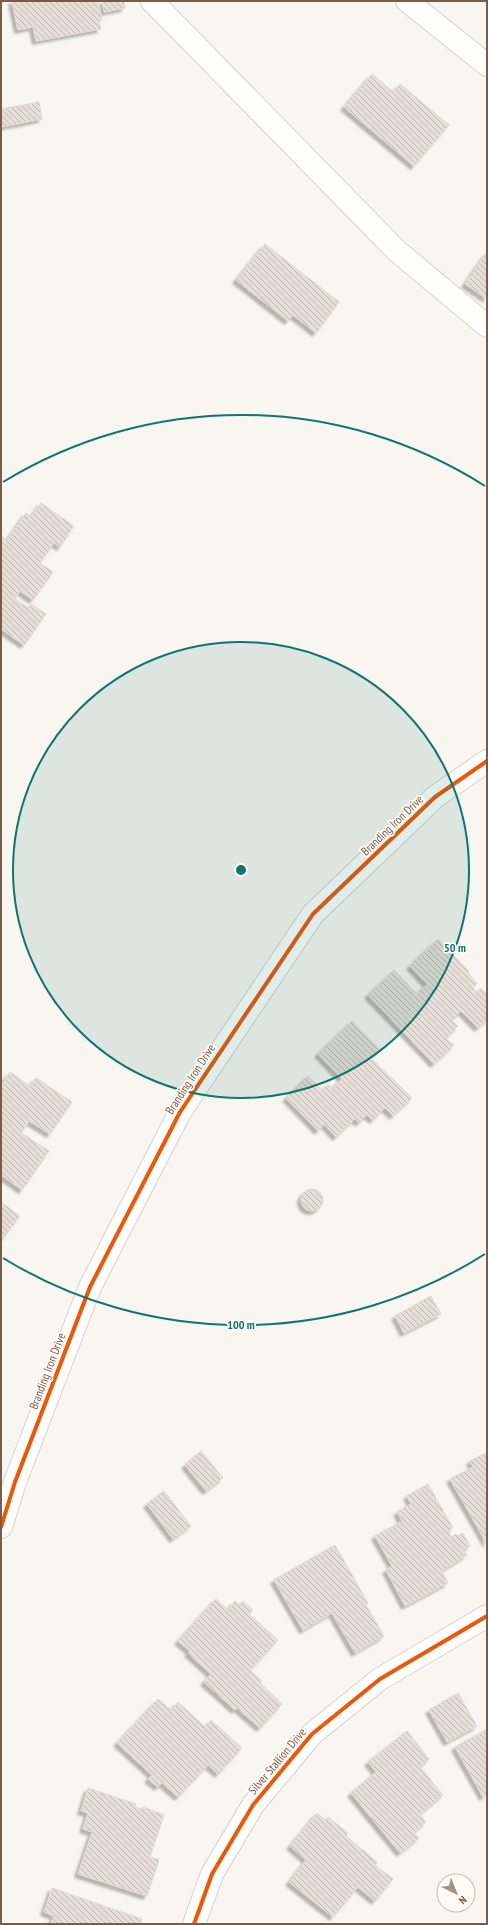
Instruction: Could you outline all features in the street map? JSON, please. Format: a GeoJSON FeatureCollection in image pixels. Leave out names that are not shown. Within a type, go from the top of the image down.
{"type":"FeatureCollection","features":[{"type":"Feature","properties":{"kind":"street"},"geometry":{"type":"LineString","coordinates":[[152,1],[397,252],[487,326]]}},
{"type":"Feature","properties":{"kind":"street"},"geometry":{"type":"LineString","coordinates":[[407,1],[487,65]]}},
{"type":"Feature","properties":{"kind":"street","name":"Branding Iron Drive"},"geometry":{"type":"LineString","coordinates":[[1,1527],[15,1482],[90,1287],[180,1112],[313,914],[435,797],[487,761]]}},
{"type":"Feature","properties":{"kind":"street","name":"Silver Stallion Drive"},"geometry":{"type":"LineString","coordinates":[[194,1924],[212,1874],[253,1804],[312,1734],[380,1679],[487,1616]]}},
{"type":"Feature","properties":{"kind":"building"},"geometry":{"type":"Polygon","coordinates":[[[12,1],[98,1],[102,20],[99,20],[101,29],[36,41],[33,27],[18,30],[12,1]]]}},
{"type":"Feature","properties":{"kind":"building"},"geometry":{"type":"Polygon","coordinates":[[[102,1],[124,1],[125,8],[104,12],[102,1]]]}},
{"type":"Feature","properties":{"kind":"building"},"geometry":{"type":"Polygon","coordinates":[[[372,74],[393,92],[400,84],[449,125],[414,166],[344,107],[372,74]]]}},
{"type":"Feature","properties":{"kind":"building"},"geometry":{"type":"Polygon","coordinates":[[[39,102],[42,119],[1,127],[1,109],[39,102]]]}},
{"type":"Feature","properties":{"kind":"building"},"geometry":{"type":"Polygon","coordinates":[[[265,244],[339,302],[316,333],[293,315],[288,321],[236,280],[265,244]]]}},
{"type":"Feature","properties":{"kind":"building"},"geometry":{"type":"Polygon","coordinates":[[[487,252],[487,299],[465,284],[487,252]]]}},
{"type":"Feature","properties":{"kind":"building"},"geometry":{"type":"Polygon","coordinates":[[[41,503],[74,526],[60,547],[54,543],[40,563],[53,572],[33,600],[20,591],[15,599],[28,608],[31,604],[46,614],[24,645],[1,629],[1,536],[7,540],[26,513],[31,517],[41,503]]]}},
{"type":"Feature","properties":{"kind":"building"},"geometry":{"type":"Polygon","coordinates":[[[438,939],[469,971],[468,973],[477,983],[473,988],[476,992],[481,988],[487,994],[487,1020],[478,1028],[461,1011],[452,1020],[458,1026],[446,1038],[454,1045],[434,1064],[368,995],[394,970],[417,994],[427,984],[410,966],[438,939]]]}},
{"type":"Feature","properties":{"kind":"building"},"geometry":{"type":"Polygon","coordinates":[[[352,1021],[380,1050],[371,1058],[412,1098],[393,1116],[385,1108],[373,1120],[367,1115],[359,1123],[355,1119],[336,1137],[324,1124],[318,1131],[286,1098],[308,1076],[322,1090],[328,1084],[332,1088],[342,1079],[318,1054],[352,1021]]]}},
{"type":"Feature","properties":{"kind":"building"},"geometry":{"type":"Polygon","coordinates":[[[10,1072],[30,1086],[36,1078],[72,1102],[50,1134],[29,1121],[21,1133],[49,1151],[22,1190],[1,1175],[1,1086],[10,1072]]]}},
{"type":"Feature","properties":{"kind":"building"},"geometry":{"type":"Polygon","coordinates":[[[312,1189],[320,1192],[323,1200],[320,1208],[312,1211],[304,1208],[301,1200],[304,1192],[312,1189]]]}},
{"type":"Feature","properties":{"kind":"building"},"geometry":{"type":"Polygon","coordinates":[[[1,1202],[20,1216],[1,1241],[1,1202]]]}},
{"type":"Feature","properties":{"kind":"building"},"geometry":{"type":"Polygon","coordinates":[[[431,1296],[441,1314],[404,1333],[395,1316],[431,1296]]]}},
{"type":"Feature","properties":{"kind":"building"},"geometry":{"type":"Polygon","coordinates":[[[201,1451],[223,1478],[206,1491],[185,1465],[201,1451]]]}},
{"type":"Feature","properties":{"kind":"building"},"geometry":{"type":"Polygon","coordinates":[[[487,1452],[487,1544],[450,1479],[473,1467],[470,1461],[487,1452]]]}},
{"type":"Feature","properties":{"kind":"building"},"geometry":{"type":"Polygon","coordinates":[[[428,1484],[453,1528],[448,1531],[451,1537],[456,1534],[457,1536],[463,1533],[470,1546],[463,1550],[467,1555],[441,1570],[448,1583],[405,1606],[386,1570],[392,1566],[375,1536],[402,1521],[397,1512],[411,1504],[407,1496],[428,1484]]]}},
{"type":"Feature","properties":{"kind":"building"},"geometry":{"type":"Polygon","coordinates":[[[164,1491],[191,1526],[173,1539],[147,1504],[164,1491]]]}},
{"type":"Feature","properties":{"kind":"building"},"geometry":{"type":"Polygon","coordinates":[[[335,1545],[368,1603],[366,1605],[384,1636],[355,1653],[332,1613],[303,1630],[274,1580],[335,1545]]]}},
{"type":"Feature","properties":{"kind":"building"},"geometry":{"type":"Polygon","coordinates":[[[216,1599],[228,1610],[235,1601],[239,1605],[243,1601],[253,1610],[249,1614],[278,1640],[250,1670],[262,1681],[260,1683],[282,1704],[260,1728],[237,1708],[235,1710],[204,1682],[211,1674],[188,1653],[190,1651],[178,1641],[216,1599]]]}},
{"type":"Feature","properties":{"kind":"building"},"geometry":{"type":"Polygon","coordinates":[[[458,1693],[477,1726],[447,1742],[429,1710],[458,1693]]]}},
{"type":"Feature","properties":{"kind":"building"},"geometry":{"type":"Polygon","coordinates":[[[158,1699],[171,1710],[178,1702],[205,1727],[211,1720],[242,1748],[218,1774],[208,1765],[178,1797],[162,1783],[158,1787],[148,1779],[152,1775],[117,1743],[158,1699]]]}},
{"type":"Feature","properties":{"kind":"building"},"geometry":{"type":"Polygon","coordinates":[[[487,1729],[487,1794],[483,1797],[455,1747],[487,1729]]]}},
{"type":"Feature","properties":{"kind":"building"},"geometry":{"type":"Polygon","coordinates":[[[407,1731],[429,1759],[420,1767],[443,1795],[420,1814],[426,1822],[414,1832],[419,1838],[400,1853],[351,1793],[376,1772],[368,1762],[407,1731]]]}},
{"type":"Feature","properties":{"kind":"building"},"geometry":{"type":"Polygon","coordinates":[[[88,1788],[136,1804],[135,1807],[142,1809],[143,1807],[164,1815],[150,1857],[159,1860],[147,1896],[78,1874],[92,1832],[83,1829],[88,1813],[81,1811],[88,1788]]]}},
{"type":"Feature","properties":{"kind":"building"},"geometry":{"type":"Polygon","coordinates":[[[317,1813],[325,1820],[328,1817],[348,1833],[346,1836],[377,1862],[375,1865],[393,1879],[375,1901],[358,1887],[333,1917],[289,1882],[306,1860],[290,1846],[317,1813]]]}},
{"type":"Feature","properties":{"kind":"building"},"geometry":{"type":"Polygon","coordinates":[[[52,1888],[142,1919],[140,1924],[51,1924],[54,1916],[44,1912],[52,1888]]]}},
{"type":"Feature","properties":{"kind":"cycle path"},"geometry":{"type":"LineString","coordinates":[[1,1527],[15,1482],[90,1287],[180,1112],[313,914],[435,797],[487,761]]}},
{"type":"Feature","properties":{"kind":"cycle path"},"geometry":{"type":"LineString","coordinates":[[194,1924],[212,1874],[253,1805],[312,1734],[380,1679],[487,1616]]}}]}
